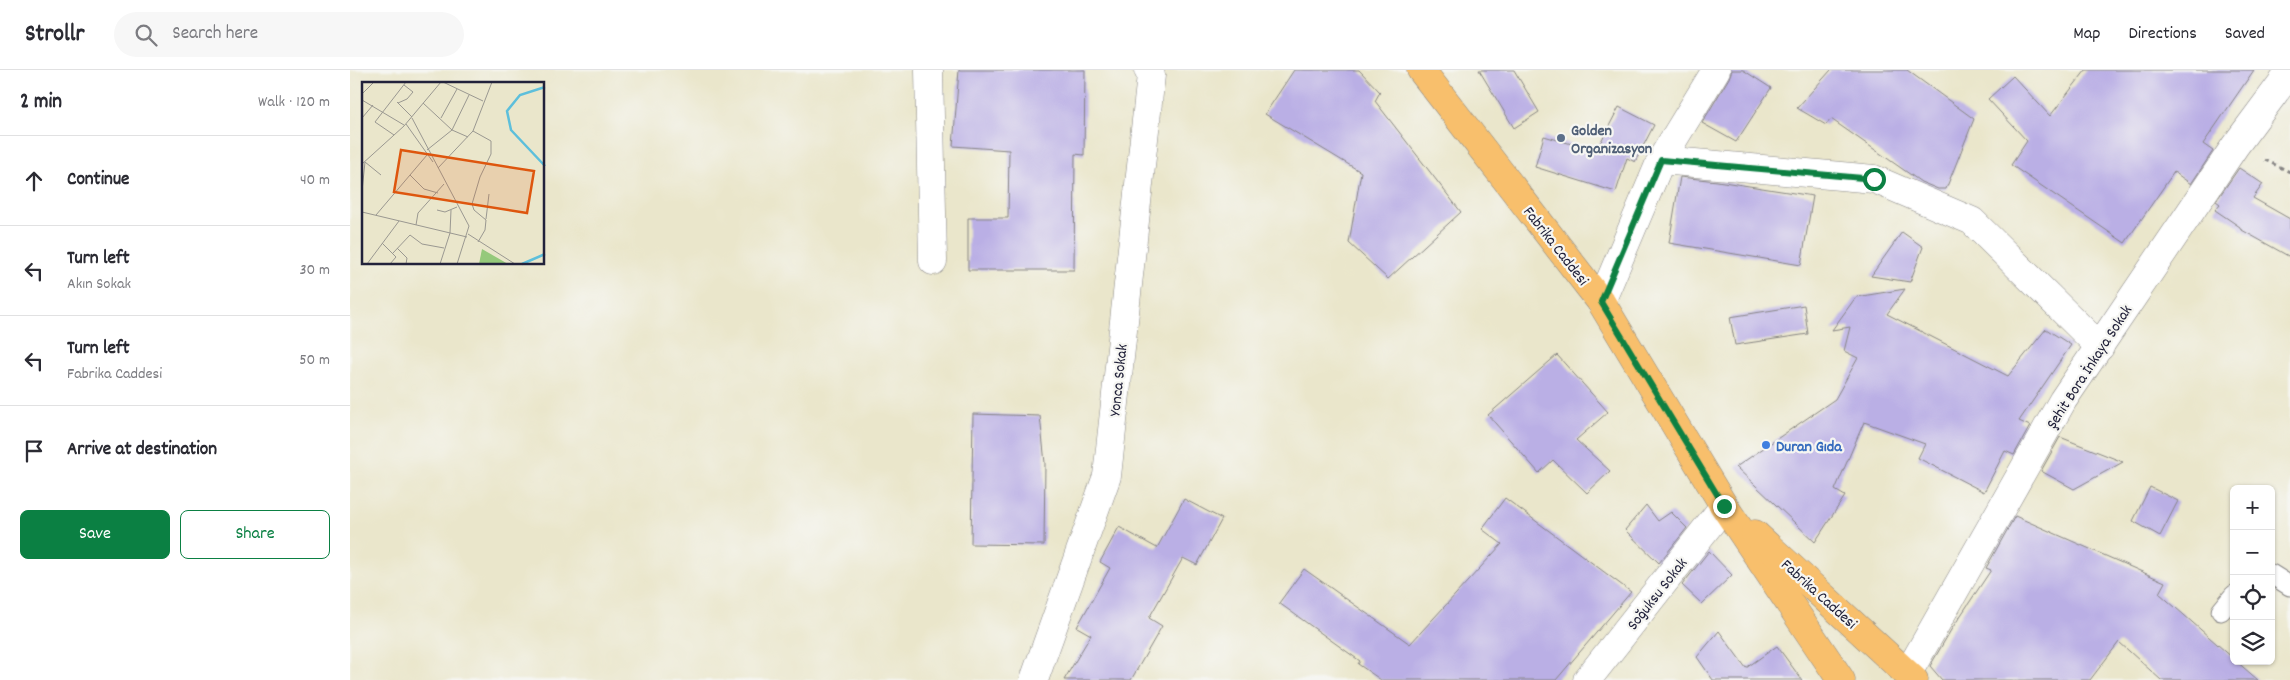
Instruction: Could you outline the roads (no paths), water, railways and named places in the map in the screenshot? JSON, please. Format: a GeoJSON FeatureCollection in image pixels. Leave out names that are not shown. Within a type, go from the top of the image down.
{"type":"FeatureCollection","features":[{"type":"Feature","properties":{"kind":"main road","name":"Fabrika Caddesi"},"geometry":{"type":"LineString","coordinates":[[1421,70],[1601,302],[1724,506],[1840,680]]}},
{"type":"Feature","properties":{"kind":"main road","name":"Fabrika Caddesi"},"geometry":{"type":"LineString","coordinates":[[1724,506],[1911,676]]}},
{"type":"Feature","properties":{"kind":"street"},"geometry":{"type":"LineString","coordinates":[[929,70],[933,261]]}},
{"type":"Feature","properties":{"kind":"street","name":"Yonca Sokak"},"geometry":{"type":"LineString","coordinates":[[1034,680],[1107,476],[1151,75],[1148,70]]}},
{"type":"Feature","properties":{"kind":"street"},"geometry":{"type":"LineString","coordinates":[[1601,302],[1661,160],[1716,70]]}},
{"type":"Feature","properties":{"kind":"street","name":"Şehit Bora İnkaya Sokak"},"geometry":{"type":"LineString","coordinates":[[1911,676],[2063,400],[2235,146],[2290,72]]}},
{"type":"Feature","properties":{"kind":"street"},"geometry":{"type":"LineString","coordinates":[[1661,160],[1874,179],[1972,221],[2100,347]]}},
{"type":"Feature","properties":{"kind":"street","name":"Soğuksu Sokak"},"geometry":{"type":"LineString","coordinates":[[1587,680],[1724,506]]}},
{"type":"Feature","properties":{"kind":"lane"},"geometry":{"type":"LineString","coordinates":[[2273,575],[2290,586]]}},
{"type":"Feature","properties":{"kind":"lane"},"geometry":{"type":"LineString","coordinates":[[2221,611],[2230,600]]}},
{"type":"Feature","properties":{"kind":"place","name":"Golden Organizasyon"},"geometry":{"type":"Point","coordinates":[1561,138]}},
{"type":"Feature","properties":{"kind":"place","name":"Duran Gıda"},"geometry":{"type":"Point","coordinates":[1766,445]}}]}
